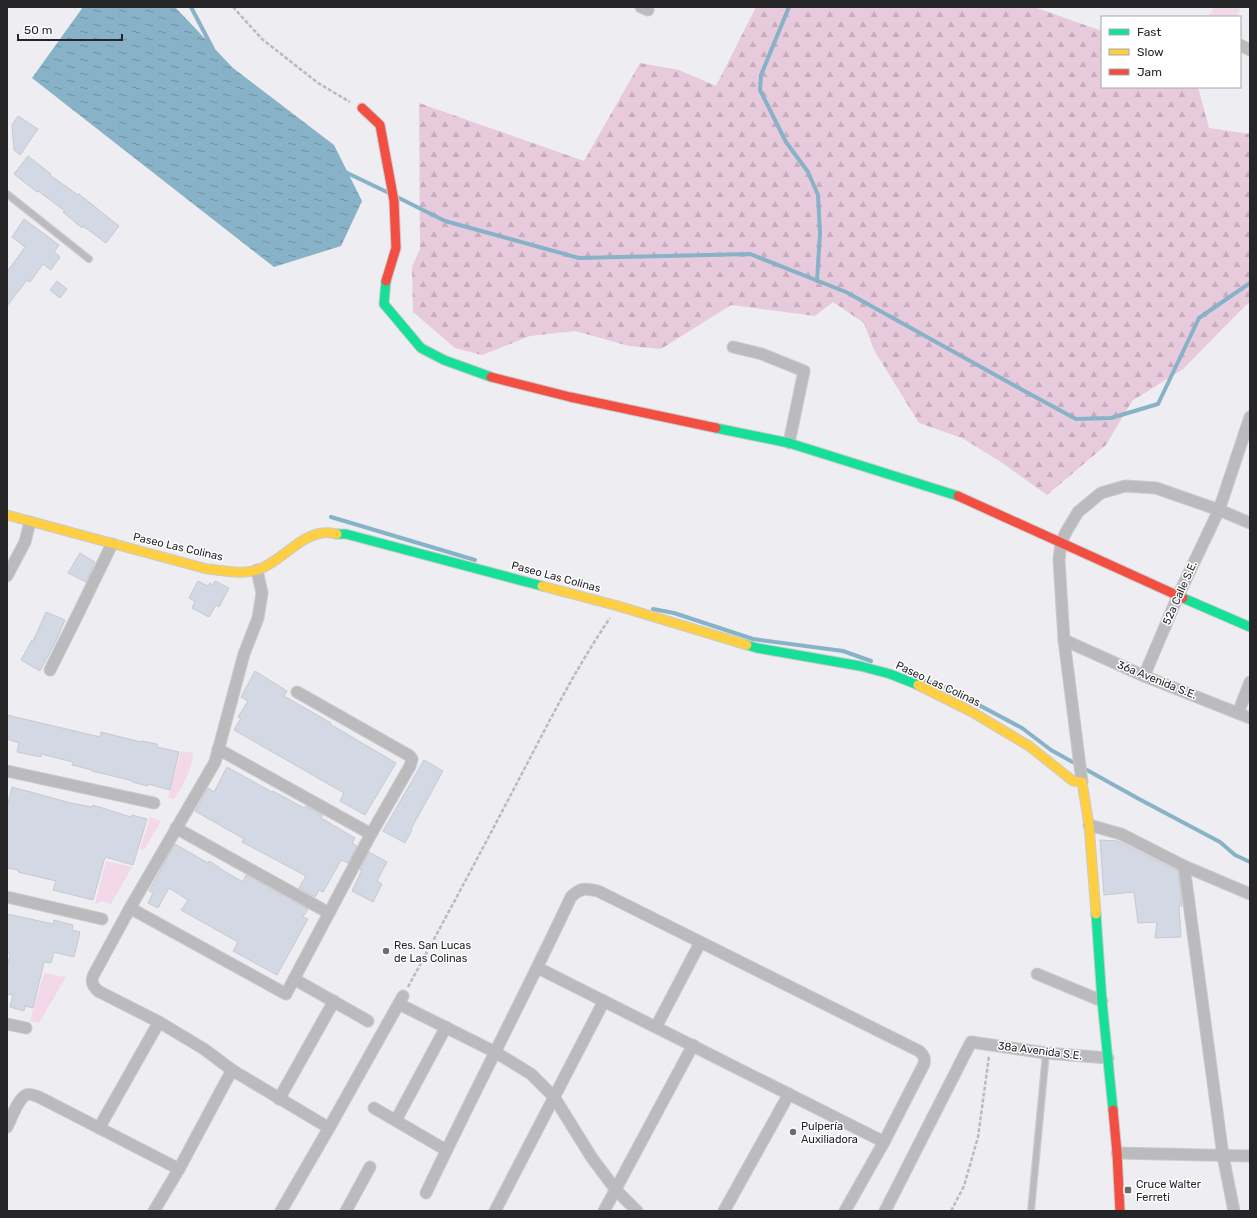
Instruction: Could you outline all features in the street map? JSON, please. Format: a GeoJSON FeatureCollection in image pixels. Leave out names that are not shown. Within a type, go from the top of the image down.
{"type":"FeatureCollection","features":[{"type":"Feature","properties":{"kind":"street"},"geometry":{"type":"LineString","coordinates":[[1241,46],[1250,50]]}},
{"type":"Feature","properties":{"kind":"street"},"geometry":{"type":"LineString","coordinates":[[362,108],[380,125],[394,201],[396,248],[386,279],[384,304],[421,348],[444,360],[495,379],[570,397],[789,444],[960,497],[1250,627]]}},
{"type":"Feature","properties":{"kind":"street"},"geometry":{"type":"LineString","coordinates":[[734,347],[762,354],[804,371],[789,444]]}},
{"type":"Feature","properties":{"kind":"street","name":"52a Calle S.E."},"geometry":{"type":"LineString","coordinates":[[1144,676],[1178,596],[1219,510],[1249,423]]}},
{"type":"Feature","properties":{"kind":"street"},"geometry":{"type":"LineString","coordinates":[[1120,1211],[1117,1153],[1102,1001],[1089,824],[1081,779],[1064,640],[1059,560],[1061,543],[1078,512],[1101,493],[1125,486],[1156,488],[1219,510],[1250,523]]}},
{"type":"Feature","properties":{"kind":"street","name":"Paseo Las Colinas"},"geometry":{"type":"LineString","coordinates":[[7,515],[207,569],[239,572],[257,570],[274,561],[306,538],[322,533],[346,534],[618,606],[757,648],[860,666],[890,674],[910,681],[972,712],[1030,746],[1073,781],[1081,779]]}},
{"type":"Feature","properties":{"kind":"street"},"geometry":{"type":"LineString","coordinates":[[7,576],[12,558],[25,542],[30,522]]}},
{"type":"Feature","properties":{"kind":"street"},"geometry":{"type":"LineString","coordinates":[[50,670],[112,544]]}},
{"type":"Feature","properties":{"kind":"street"},"geometry":{"type":"LineString","coordinates":[[257,570],[262,593],[258,618],[244,654],[215,762],[130,908],[92,976],[92,982],[93,987],[98,991],[159,1022],[204,1049],[232,1070],[329,1128]]}},
{"type":"Feature","properties":{"kind":"street","name":"36a Avenida S.E."},"geometry":{"type":"LineString","coordinates":[[1064,640],[1144,676],[1250,718]]}},
{"type":"Feature","properties":{"kind":"street"},"geometry":{"type":"LineString","coordinates":[[1238,713],[1250,682]]}},
{"type":"Feature","properties":{"kind":"street"},"geometry":{"type":"LineString","coordinates":[[130,908],[286,994],[371,834],[410,766],[412,759],[410,756],[297,692]]}},
{"type":"Feature","properties":{"kind":"street"},"geometry":{"type":"LineString","coordinates":[[218,749],[371,834]]}},
{"type":"Feature","properties":{"kind":"street"},"geometry":{"type":"LineString","coordinates":[[7,771],[154,803]]}},
{"type":"Feature","properties":{"kind":"street"},"geometry":{"type":"LineString","coordinates":[[1089,824],[1121,834],[1184,866],[1250,894]]}},
{"type":"Feature","properties":{"kind":"street"},"geometry":{"type":"LineString","coordinates":[[176,828],[329,913]]}},
{"type":"Feature","properties":{"kind":"street"},"geometry":{"type":"LineString","coordinates":[[1184,866],[1223,1156],[1234,1211]]}},
{"type":"Feature","properties":{"kind":"street"},"geometry":{"type":"LineString","coordinates":[[426,1193],[446,1150],[538,968],[570,897],[577,891],[587,888],[598,891],[919,1051],[923,1055],[925,1059],[924,1064],[884,1142],[845,1211]]}},
{"type":"Feature","properties":{"kind":"street"},"geometry":{"type":"LineString","coordinates":[[7,896],[102,919]]}},
{"type":"Feature","properties":{"kind":"street"},"geometry":{"type":"LineString","coordinates":[[656,1027],[700,943]]}},
{"type":"Feature","properties":{"kind":"street"},"geometry":{"type":"LineString","coordinates":[[538,968],[884,1142]]}},
{"type":"Feature","properties":{"kind":"street"},"geometry":{"type":"LineString","coordinates":[[1037,974],[1102,1001]]}},
{"type":"Feature","properties":{"kind":"street"},"geometry":{"type":"LineString","coordinates":[[294,979],[368,1021]]}},
{"type":"Feature","properties":{"kind":"street"},"geometry":{"type":"LineString","coordinates":[[281,1211],[401,1000],[446,1027],[495,1052],[531,1074],[554,1097],[592,1158],[616,1190],[637,1211]]}},
{"type":"Feature","properties":{"kind":"street"},"geometry":{"type":"LineString","coordinates":[[495,1211],[604,1001]]}},
{"type":"Feature","properties":{"kind":"street"},"geometry":{"type":"LineString","coordinates":[[279,1099],[334,1002]]}},
{"type":"Feature","properties":{"kind":"street"},"geometry":{"type":"LineString","coordinates":[[99,1128],[159,1022]]}},
{"type":"Feature","properties":{"kind":"street"},"geometry":{"type":"LineString","coordinates":[[7,1024],[26,1028]]}},
{"type":"Feature","properties":{"kind":"street"},"geometry":{"type":"LineString","coordinates":[[396,1120],[446,1027]]}},
{"type":"Feature","properties":{"kind":"street","name":"38a Avenida S.E."},"geometry":{"type":"LineString","coordinates":[[885,1211],[971,1042],[1046,1053],[1108,1058]]}},
{"type":"Feature","properties":{"kind":"street"},"geometry":{"type":"LineString","coordinates":[[604,1211],[693,1045]]}},
{"type":"Feature","properties":{"kind":"street"},"geometry":{"type":"LineString","coordinates":[[154,1211],[232,1070]]}},
{"type":"Feature","properties":{"kind":"street"},"geometry":{"type":"LineString","coordinates":[[7,1127],[21,1100],[26,1095],[31,1094],[179,1168]]}},
{"type":"Feature","properties":{"kind":"street"},"geometry":{"type":"LineString","coordinates":[[724,1211],[789,1094]]}},
{"type":"Feature","properties":{"kind":"street"},"geometry":{"type":"LineString","coordinates":[[374,1108],[446,1150]]}},
{"type":"Feature","properties":{"kind":"street"},"geometry":{"type":"LineString","coordinates":[[1117,1153],[1250,1156]]}},
{"type":"Feature","properties":{"kind":"street"},"geometry":{"type":"LineString","coordinates":[[346,1211],[370,1167]]}},
{"type":"Feature","properties":{"kind":"lane"},"geometry":{"type":"LineString","coordinates":[[7,194],[89,259]]}},
{"type":"Feature","properties":{"kind":"lane"},"geometry":{"type":"LineString","coordinates":[[1031,1211],[1046,1053]]}},
{"type":"Feature","properties":{"kind":"path"},"geometry":{"type":"LineString","coordinates":[[233,7],[262,39],[318,83],[362,108]]}},
{"type":"Feature","properties":{"kind":"path"},"geometry":{"type":"LineString","coordinates":[[401,1000],[555,710],[599,634],[618,606]]}},
{"type":"Feature","properties":{"kind":"path"},"geometry":{"type":"LineString","coordinates":[[951,1211],[964,1186],[978,1137],[990,1045]]}},
{"type":"Feature","properties":{"kind":"shaded area"},"geometry":{"type":"Polygon","coordinates":[[[1213,7],[1241,7],[1236,16],[1208,16],[1212,12],[1213,7]]]}},
{"type":"Feature","properties":{"kind":"shaded area"},"geometry":{"type":"Polygon","coordinates":[[[181,751],[193,753],[191,765],[184,782],[174,799],[168,798],[181,751]]]}},
{"type":"Feature","properties":{"kind":"shaded area"},"geometry":{"type":"Polygon","coordinates":[[[150,817],[161,821],[144,850],[140,849],[150,817]]]}},
{"type":"Feature","properties":{"kind":"shaded area"},"geometry":{"type":"Polygon","coordinates":[[[106,861],[132,867],[111,904],[102,901],[95,904],[106,861]]]}},
{"type":"Feature","properties":{"kind":"shaded area"},"geometry":{"type":"Polygon","coordinates":[[[44,973],[66,977],[39,1023],[30,1021],[44,973]]]}},
{"type":"Feature","properties":{"kind":"green space"},"geometry":{"type":"Polygon","coordinates":[[[756,7],[1034,7],[1101,31],[1101,88],[1198,88],[1209,128],[1250,134],[1250,303],[1246,305],[1183,369],[1132,401],[1106,445],[1047,495],[1001,462],[962,438],[919,423],[874,350],[864,323],[833,302],[815,316],[731,305],[661,349],[629,346],[575,331],[530,336],[482,355],[455,348],[413,312],[412,267],[420,249],[419,103],[584,161],[640,63],[679,70],[716,86],[756,7]]]}},
{"type":"Feature","properties":{"kind":"water"},"geometry":{"type":"Polygon","coordinates":[[[83,7],[175,7],[233,68],[334,145],[362,201],[341,246],[274,267],[32,78],[83,7]]]}},
{"type":"Feature","properties":{"kind":"building"},"geometry":{"type":"Polygon","coordinates":[[[18,116],[38,129],[20,155],[14,150],[12,125],[18,116]]]}},
{"type":"Feature","properties":{"kind":"building"},"geometry":{"type":"Polygon","coordinates":[[[28,156],[51,174],[50,175],[78,195],[79,194],[119,226],[106,243],[83,226],[82,228],[63,212],[65,211],[14,174],[28,156]]]}},
{"type":"Feature","properties":{"kind":"building"},"geometry":{"type":"Polygon","coordinates":[[[24,219],[59,245],[54,252],[60,257],[51,270],[43,264],[30,282],[27,280],[7,306],[7,272],[25,247],[12,237],[24,219]]]}},
{"type":"Feature","properties":{"kind":"building"},"geometry":{"type":"Polygon","coordinates":[[[57,281],[67,289],[60,298],[50,290],[57,281]]]}},
{"type":"Feature","properties":{"kind":"building"},"geometry":{"type":"Polygon","coordinates":[[[80,553],[95,562],[86,582],[68,573],[80,553]]]}},
{"type":"Feature","properties":{"kind":"building"},"geometry":{"type":"Polygon","coordinates":[[[198,581],[208,586],[210,583],[213,585],[215,581],[229,588],[219,607],[216,605],[209,617],[192,608],[195,601],[189,598],[198,581]]]}},
{"type":"Feature","properties":{"kind":"building"},"geometry":{"type":"Polygon","coordinates":[[[46,612],[65,620],[40,671],[21,660],[32,640],[33,641],[46,612]]]}},
{"type":"Feature","properties":{"kind":"building"},"geometry":{"type":"Polygon","coordinates":[[[255,671],[287,691],[284,696],[396,763],[365,815],[340,801],[344,793],[234,730],[241,718],[238,717],[248,701],[241,697],[255,671]]]}},
{"type":"Feature","properties":{"kind":"building"},"geometry":{"type":"Polygon","coordinates":[[[7,715],[100,737],[101,732],[141,742],[157,744],[157,747],[179,752],[170,790],[148,784],[148,786],[92,771],[72,765],[73,762],[41,754],[41,757],[17,752],[19,743],[7,739],[7,715]]]}},
{"type":"Feature","properties":{"kind":"building"},"geometry":{"type":"Polygon","coordinates":[[[424,760],[443,771],[411,829],[412,830],[405,843],[383,831],[424,760]]]}},
{"type":"Feature","properties":{"kind":"building"},"geometry":{"type":"Polygon","coordinates":[[[227,767],[304,808],[306,806],[323,815],[321,818],[355,838],[352,843],[357,846],[348,863],[341,860],[323,892],[319,890],[315,897],[299,888],[306,876],[242,842],[244,839],[195,811],[208,788],[214,792],[227,767]]]}},
{"type":"Feature","properties":{"kind":"building"},"geometry":{"type":"Polygon","coordinates":[[[12,787],[71,803],[92,807],[93,805],[131,817],[132,815],[147,819],[133,865],[105,857],[93,900],[53,890],[56,881],[7,868],[7,808],[12,787]]]}},
{"type":"Feature","properties":{"kind":"building"},"geometry":{"type":"Polygon","coordinates":[[[1100,840],[1118,841],[1178,871],[1182,906],[1179,906],[1181,937],[1155,938],[1157,922],[1138,923],[1134,892],[1104,895],[1100,840]]]}},
{"type":"Feature","properties":{"kind":"building"},"geometry":{"type":"Polygon","coordinates":[[[175,844],[208,863],[209,861],[243,882],[246,875],[308,909],[303,917],[308,919],[277,975],[233,951],[238,942],[181,910],[188,900],[169,888],[158,908],[148,903],[153,893],[149,891],[175,844]]]}},
{"type":"Feature","properties":{"kind":"building"},"geometry":{"type":"Polygon","coordinates":[[[369,852],[387,862],[377,881],[382,884],[373,902],[352,891],[369,852]]]}},
{"type":"Feature","properties":{"kind":"building"},"geometry":{"type":"Polygon","coordinates":[[[7,914],[53,924],[54,920],[73,925],[72,930],[80,932],[74,957],[54,952],[51,963],[44,962],[33,1008],[25,1006],[24,1011],[10,1007],[13,995],[7,994],[7,969],[10,954],[7,953],[7,914]]]}},
{"type":"Feature","properties":{"kind":"waterway"},"geometry":{"type":"LineString","coordinates":[[191,7],[213,49]]}},
{"type":"Feature","properties":{"kind":"waterway"},"geometry":{"type":"LineString","coordinates":[[789,7],[761,75],[760,90],[786,142],[808,172],[818,195],[820,233],[817,281]]}},
{"type":"Feature","properties":{"kind":"waterway"},"geometry":{"type":"LineString","coordinates":[[343,171],[389,193]]}},
{"type":"Feature","properties":{"kind":"waterway"},"geometry":{"type":"LineString","coordinates":[[397,197],[445,221],[579,258],[750,254],[846,292],[1076,419],[1111,418],[1158,404],[1199,318],[1250,283]]}},
{"type":"Feature","properties":{"kind":"waterway"},"geometry":{"type":"LineString","coordinates":[[331,517],[475,560]]}},
{"type":"Feature","properties":{"kind":"waterway"},"geometry":{"type":"LineString","coordinates":[[653,609],[674,613],[753,639],[843,651],[871,661]]}},
{"type":"Feature","properties":{"kind":"waterway"},"geometry":{"type":"LineString","coordinates":[[926,681],[947,688],[1022,728],[1051,750],[1220,842],[1235,855],[1250,862]]}},
{"type":"Feature","properties":{"kind":"traffic: fast"},"geometry":{"type":"LineString","coordinates":[[386,281],[384,304],[421,348],[444,360],[491,377]]}},
{"type":"Feature","properties":{"kind":"traffic: fast"},"geometry":{"type":"LineString","coordinates":[[716,428],[789,443],[958,496]]}},
{"type":"Feature","properties":{"kind":"traffic: fast"},"geometry":{"type":"LineString","coordinates":[[337,534],[346,534],[542,586]]}},
{"type":"Feature","properties":{"kind":"traffic: fast"},"geometry":{"type":"LineString","coordinates":[[1183,598],[1250,627]]}},
{"type":"Feature","properties":{"kind":"traffic: fast"},"geometry":{"type":"LineString","coordinates":[[747,645],[860,666],[890,674],[918,685]]}},
{"type":"Feature","properties":{"kind":"traffic: fast"},"geometry":{"type":"LineString","coordinates":[[1096,914],[1102,1001],[1113,1110]]}},
{"type":"Feature","properties":{"kind":"traffic: slow"},"geometry":{"type":"LineString","coordinates":[[7,515],[207,569],[238,572],[257,570],[265,567],[313,535],[322,533],[337,534]]}},
{"type":"Feature","properties":{"kind":"traffic: slow"},"geometry":{"type":"LineString","coordinates":[[542,586],[618,606],[747,645]]}},
{"type":"Feature","properties":{"kind":"traffic: slow"},"geometry":{"type":"LineString","coordinates":[[918,685],[972,712],[1029,746],[1073,781],[1082,782],[1089,825],[1096,914]]}},
{"type":"Feature","properties":{"kind":"traffic: jam"},"geometry":{"type":"LineString","coordinates":[[362,108],[380,125],[394,201],[396,248],[386,281]]}},
{"type":"Feature","properties":{"kind":"traffic: jam"},"geometry":{"type":"LineString","coordinates":[[491,377],[570,397],[716,428]]}},
{"type":"Feature","properties":{"kind":"traffic: jam"},"geometry":{"type":"LineString","coordinates":[[958,496],[1183,598]]}},
{"type":"Feature","properties":{"kind":"traffic: jam"},"geometry":{"type":"LineString","coordinates":[[1113,1110],[1120,1211]]}},
{"type":"Feature","properties":{"kind":"place","name":"Res. San Lucas de Las Colinas"},"geometry":{"type":"Point","coordinates":[386,951]}},
{"type":"Feature","properties":{"kind":"place","name":"Pulpería Auxiliadora"},"geometry":{"type":"Point","coordinates":[793,1132]}},
{"type":"Feature","properties":{"kind":"place","name":"Cruce Walter Ferreti"},"geometry":{"type":"Point","coordinates":[1128,1190]}}]}
